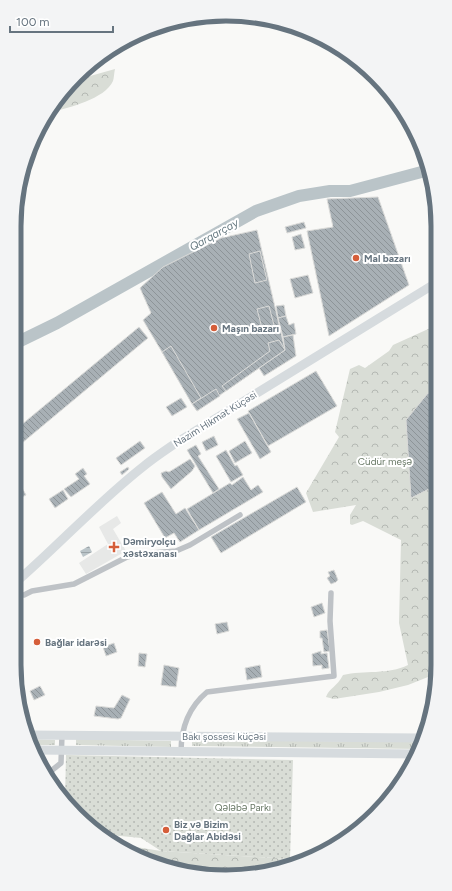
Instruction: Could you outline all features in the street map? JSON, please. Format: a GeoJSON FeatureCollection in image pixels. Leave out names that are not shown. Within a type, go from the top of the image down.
{"type":"FeatureCollection","features":[{"type":"Feature","properties":{"kind":"main road","name":"Nazim Hikmət Küçəsi"},"geometry":{"type":"LineString","coordinates":[[21,578],[92,511],[144,465],[179,441],[431,286]]}},
{"type":"Feature","properties":{"kind":"main road","name":"Bakı şossesi küçəsi"},"geometry":{"type":"LineString","coordinates":[[34,735],[417,738]]}},
{"type":"Feature","properties":{"kind":"main road","name":"Bakı şossesi küçəsi"},"geometry":{"type":"LineString","coordinates":[[40,750],[411,754]]}},
{"type":"Feature","properties":{"kind":"street"},"geometry":{"type":"LineString","coordinates":[[21,595],[32,591],[74,584],[127,557],[138,554],[176,551],[190,545],[240,515]]}},
{"type":"Feature","properties":{"kind":"street"},"geometry":{"type":"LineString","coordinates":[[181,752],[181,736],[193,708],[207,692],[334,676],[330,621],[331,593]]}},
{"type":"Feature","properties":{"kind":"street"},"geometry":{"type":"LineString","coordinates":[[50,771],[61,763],[62,735]]}},
{"type":"Feature","properties":{"kind":"shaded area","name":"Dəmiryolçu xəstəxanası"},"geometry":{"type":"Polygon","coordinates":[[[117,516],[121,523],[113,529],[126,551],[86,574],[79,563],[108,544],[99,527],[117,516]]]}},
{"type":"Feature","properties":{"kind":"shaded area"},"geometry":{"type":"Polygon","coordinates":[[[89,546],[92,552],[83,557],[80,551],[89,546]]]}},
{"type":"Feature","properties":{"kind":"green space"},"geometry":{"type":"Polygon","coordinates":[[[115,69],[113,81],[102,93],[85,102],[57,111],[63,101],[85,77],[115,69]]]}},
{"type":"Feature","properties":{"kind":"green space","name":"Cüdür meşə"},"geometry":{"type":"Polygon","coordinates":[[[431,328],[431,676],[408,685],[379,692],[334,699],[326,697],[329,691],[343,675],[392,670],[408,665],[399,623],[401,540],[363,521],[352,525],[350,524],[350,515],[356,505],[313,512],[306,493],[339,437],[335,432],[350,369],[359,365],[365,368],[389,351],[393,345],[431,328]]]}},
{"type":"Feature","properties":{"kind":"green space"},"geometry":{"type":"Polygon","coordinates":[[[35,739],[55,740],[55,745],[38,745],[35,739]]]}},
{"type":"Feature","properties":{"kind":"green space"},"geometry":{"type":"Polygon","coordinates":[[[76,739],[171,741],[171,747],[76,745],[76,739]]]}},
{"type":"Feature","properties":{"kind":"green space"},"geometry":{"type":"Polygon","coordinates":[[[192,740],[415,742],[413,749],[192,746],[192,740]]]}},
{"type":"Feature","properties":{"kind":"green space","name":"Qələbə Parkı"},"geometry":{"type":"Polygon","coordinates":[[[66,755],[293,760],[290,859],[161,851],[141,838],[112,835],[101,828],[81,810],[65,792],[66,755]]]}},
{"type":"Feature","properties":{"kind":"green space"},"geometry":{"type":"Polygon","coordinates":[[[129,846],[161,851],[290,859],[266,866],[239,870],[213,870],[173,863],[129,846]]]}},
{"type":"Feature","properties":{"kind":"building","name":"Mal bazarı"},"geometry":{"type":"Polygon","coordinates":[[[378,197],[409,285],[329,336],[307,231],[333,227],[327,199],[378,197]]]}},
{"type":"Feature","properties":{"kind":"building"},"geometry":{"type":"Polygon","coordinates":[[[304,222],[306,228],[287,233],[285,227],[304,222]]]}},
{"type":"Feature","properties":{"kind":"building","name":"Maşın bazarı"},"geometry":{"type":"Polygon","coordinates":[[[257,230],[285,350],[197,411],[143,320],[151,313],[140,288],[163,267],[221,238],[257,230]]]}},
{"type":"Feature","properties":{"kind":"building"},"geometry":{"type":"Polygon","coordinates":[[[301,234],[305,248],[295,250],[292,237],[301,234]]]}},
{"type":"Feature","properties":{"kind":"building"},"geometry":{"type":"Polygon","coordinates":[[[260,251],[267,280],[255,283],[249,254],[260,251]]]}},
{"type":"Feature","properties":{"kind":"building"},"geometry":{"type":"Polygon","coordinates":[[[308,275],[313,293],[295,298],[290,279],[308,275]]]}},
{"type":"Feature","properties":{"kind":"building"},"geometry":{"type":"Polygon","coordinates":[[[284,305],[286,316],[278,318],[276,306],[284,305]]]}},
{"type":"Feature","properties":{"kind":"building"},"geometry":{"type":"Polygon","coordinates":[[[269,306],[275,329],[263,332],[257,309],[269,306]]]}},
{"type":"Feature","properties":{"kind":"building"},"geometry":{"type":"Polygon","coordinates":[[[286,316],[289,325],[294,323],[296,334],[283,337],[278,318],[286,316]]]}},
{"type":"Feature","properties":{"kind":"building"},"geometry":{"type":"Polygon","coordinates":[[[139,327],[148,338],[22,443],[21,425],[139,327]]]}},
{"type":"Feature","properties":{"kind":"building"},"geometry":{"type":"Polygon","coordinates":[[[293,335],[296,356],[264,376],[259,368],[285,350],[283,337],[293,335]]]}},
{"type":"Feature","properties":{"kind":"building"},"geometry":{"type":"Polygon","coordinates":[[[279,340],[285,350],[226,391],[222,386],[270,351],[268,343],[279,340]]]}},
{"type":"Feature","properties":{"kind":"building"},"geometry":{"type":"Polygon","coordinates":[[[171,346],[201,398],[192,404],[162,352],[171,346]]]}},
{"type":"Feature","properties":{"kind":"building"},"geometry":{"type":"Polygon","coordinates":[[[316,371],[337,406],[268,446],[248,411],[316,371]]]}},
{"type":"Feature","properties":{"kind":"building"},"geometry":{"type":"Polygon","coordinates":[[[216,389],[220,396],[197,411],[192,404],[216,389]]]}},
{"type":"Feature","properties":{"kind":"building"},"geometry":{"type":"Polygon","coordinates":[[[428,393],[431,394],[431,488],[411,498],[406,420],[428,393]]]}},
{"type":"Feature","properties":{"kind":"building"},"geometry":{"type":"Polygon","coordinates":[[[181,398],[187,407],[172,416],[166,407],[181,398]]]}},
{"type":"Feature","properties":{"kind":"building"},"geometry":{"type":"Polygon","coordinates":[[[249,413],[271,452],[260,459],[237,419],[249,413]]]}},
{"type":"Feature","properties":{"kind":"building"},"geometry":{"type":"Polygon","coordinates":[[[214,436],[218,445],[206,451],[202,442],[214,436]]]}},
{"type":"Feature","properties":{"kind":"building"},"geometry":{"type":"Polygon","coordinates":[[[140,441],[145,448],[121,465],[116,458],[140,441]]]}},
{"type":"Feature","properties":{"kind":"building"},"geometry":{"type":"Polygon","coordinates":[[[245,441],[252,453],[235,463],[229,451],[245,441]]]}},
{"type":"Feature","properties":{"kind":"building"},"geometry":{"type":"Polygon","coordinates":[[[196,445],[201,454],[198,456],[219,489],[213,493],[187,450],[196,445]]]}},
{"type":"Feature","properties":{"kind":"building"},"geometry":{"type":"Polygon","coordinates":[[[226,450],[235,466],[237,465],[243,475],[231,482],[216,456],[226,450]]]}},
{"type":"Feature","properties":{"kind":"building"},"geometry":{"type":"Polygon","coordinates":[[[190,459],[195,466],[192,471],[171,489],[162,477],[161,473],[166,471],[169,472],[190,459]]]}},
{"type":"Feature","properties":{"kind":"building"},"geometry":{"type":"Polygon","coordinates":[[[128,467],[129,469],[122,475],[120,472],[128,467]]]}},
{"type":"Feature","properties":{"kind":"building"},"geometry":{"type":"Polygon","coordinates":[[[83,468],[87,474],[84,476],[90,484],[71,497],[64,489],[79,479],[75,474],[83,468]]]}},
{"type":"Feature","properties":{"kind":"building"},"geometry":{"type":"Polygon","coordinates":[[[243,477],[251,490],[258,485],[263,492],[199,530],[187,509],[230,483],[232,485],[243,477]]]}},
{"type":"Feature","properties":{"kind":"building"},"geometry":{"type":"Polygon","coordinates":[[[21,486],[26,495],[21,498],[21,486]]]}},
{"type":"Feature","properties":{"kind":"building"},"geometry":{"type":"Polygon","coordinates":[[[297,487],[306,502],[221,553],[211,537],[297,487]]]}},
{"type":"Feature","properties":{"kind":"building"},"geometry":{"type":"Polygon","coordinates":[[[63,490],[68,499],[55,508],[49,499],[63,490]]]}},
{"type":"Feature","properties":{"kind":"building"},"geometry":{"type":"Polygon","coordinates":[[[162,492],[176,514],[185,508],[199,530],[180,542],[174,533],[165,538],[144,503],[162,492]]]}},
{"type":"Feature","properties":{"kind":"building"},"geometry":{"type":"Polygon","coordinates":[[[334,570],[338,580],[331,584],[327,578],[330,576],[328,572],[334,570]]]}},
{"type":"Feature","properties":{"kind":"building"},"geometry":{"type":"Polygon","coordinates":[[[322,603],[325,613],[314,617],[311,607],[322,603]]]}},
{"type":"Feature","properties":{"kind":"building"},"geometry":{"type":"Polygon","coordinates":[[[227,622],[229,631],[217,634],[215,624],[227,622]]]}},
{"type":"Feature","properties":{"kind":"building"},"geometry":{"type":"Polygon","coordinates":[[[327,630],[330,651],[324,652],[322,638],[320,638],[320,631],[327,630]]]}},
{"type":"Feature","properties":{"kind":"building"},"geometry":{"type":"Polygon","coordinates":[[[114,643],[117,652],[106,656],[103,647],[114,643]]]}},
{"type":"Feature","properties":{"kind":"building"},"geometry":{"type":"Polygon","coordinates":[[[321,651],[321,654],[327,653],[329,668],[322,669],[322,665],[313,666],[312,654],[321,651]]]}},
{"type":"Feature","properties":{"kind":"building"},"geometry":{"type":"Polygon","coordinates":[[[139,653],[147,654],[145,667],[138,666],[139,653]]]}},
{"type":"Feature","properties":{"kind":"building"},"geometry":{"type":"Polygon","coordinates":[[[164,665],[179,668],[176,687],[161,685],[164,665]]]}},
{"type":"Feature","properties":{"kind":"building"},"geometry":{"type":"Polygon","coordinates":[[[260,665],[262,677],[247,680],[245,668],[260,665]]]}},
{"type":"Feature","properties":{"kind":"building"},"geometry":{"type":"Polygon","coordinates":[[[40,686],[45,695],[34,700],[30,691],[40,686]]]}},
{"type":"Feature","properties":{"kind":"building"},"geometry":{"type":"Polygon","coordinates":[[[122,695],[130,699],[121,718],[118,719],[94,716],[96,706],[114,708],[122,695]]]}},
{"type":"Feature","properties":{"kind":"waterway","name":"Qarqarçay"},"geometry":{"type":"LineString","coordinates":[[21,341],[57,323],[256,211],[299,196],[330,191],[350,191],[424,171]]}},
{"type":"Feature","properties":{"kind":"place","name":"Mal bazarı"},"geometry":{"type":"Point","coordinates":[356,258]}},
{"type":"Feature","properties":{"kind":"place","name":"Maşın bazarı"},"geometry":{"type":"Point","coordinates":[214,328]}},
{"type":"Feature","properties":{"kind":"place","name":"Dəmiryolçu xəstəxanası"},"geometry":{"type":"Point","coordinates":[114,547]}},
{"type":"Feature","properties":{"kind":"place","name":"Bağlar idarəsi"},"geometry":{"type":"Point","coordinates":[37,642]}},
{"type":"Feature","properties":{"kind":"place","name":"Biz və Bizim Dağlar Abidəsi"},"geometry":{"type":"Point","coordinates":[166,830]}}]}
